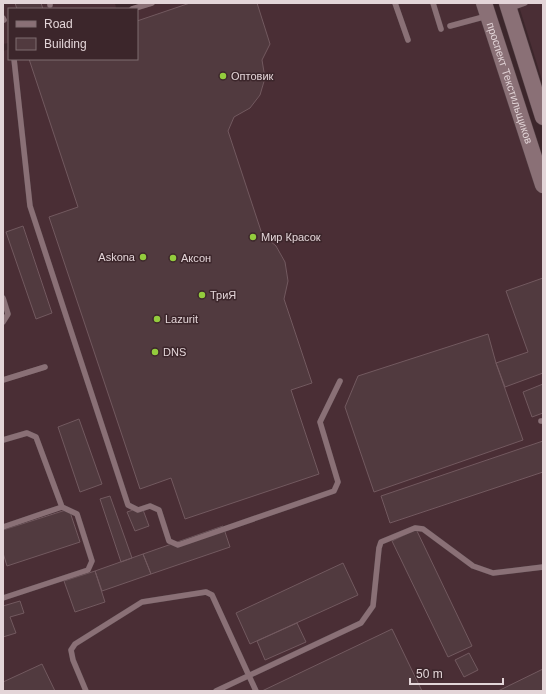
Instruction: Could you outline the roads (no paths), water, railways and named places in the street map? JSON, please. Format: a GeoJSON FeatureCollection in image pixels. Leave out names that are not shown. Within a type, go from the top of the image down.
{"type":"FeatureCollection","features":[{"type":"Feature","properties":{"kind":"main road"},"geometry":{"type":"LineString","coordinates":[[486,9],[508,6]]}},
{"type":"Feature","properties":{"kind":"main road","name":"проспект Текстильщиков"},"geometry":{"type":"LineString","coordinates":[[508,6],[543,117]]}},
{"type":"Feature","properties":{"kind":"main road","name":"проспект Текстильщиков"},"geometry":{"type":"LineString","coordinates":[[486,9],[543,185]]}},
{"type":"Feature","properties":{"kind":"lane"},"geometry":{"type":"LineString","coordinates":[[135,8],[152,3]]}},
{"type":"Feature","properties":{"kind":"lane"},"geometry":{"type":"LineString","coordinates":[[395,3],[408,40]]}},
{"type":"Feature","properties":{"kind":"lane"},"geometry":{"type":"LineString","coordinates":[[433,3],[441,29]]}},
{"type":"Feature","properties":{"kind":"lane"},"geometry":{"type":"LineString","coordinates":[[508,6],[526,3]]}},
{"type":"Feature","properties":{"kind":"lane"},"geometry":{"type":"LineString","coordinates":[[450,26],[486,9]]}},
{"type":"Feature","properties":{"kind":"lane"},"geometry":{"type":"LineString","coordinates":[[14,60],[30,206],[128,505],[138,510],[150,506],[159,510],[169,541],[178,546],[334,491],[338,482],[320,422],[340,381]]}},
{"type":"Feature","properties":{"kind":"lane"},"geometry":{"type":"LineString","coordinates":[[3,298],[8,314],[3,322]]}},
{"type":"Feature","properties":{"kind":"lane"},"geometry":{"type":"LineString","coordinates":[[3,380],[46,367]]}},
{"type":"Feature","properties":{"kind":"lane"},"geometry":{"type":"LineString","coordinates":[[3,440],[27,433],[36,436],[62,507]]}},
{"type":"Feature","properties":{"kind":"lane"},"geometry":{"type":"LineString","coordinates":[[3,527],[62,507],[77,514],[92,561],[88,570],[3,598]]}},
{"type":"Feature","properties":{"kind":"lane"},"geometry":{"type":"LineString","coordinates":[[216,691],[361,623],[372,606],[381,542],[415,528],[423,529],[473,566],[482,570],[493,573],[543,567]]}},
{"type":"Feature","properties":{"kind":"lane"},"geometry":{"type":"LineString","coordinates":[[86,691],[73,660],[71,650],[76,644],[142,602],[206,592],[212,595],[250,675],[256,691]]}},
{"type":"Feature","properties":{"kind":"place","name":"Оптовик"},"geometry":{"type":"Point","coordinates":[223,76]}},
{"type":"Feature","properties":{"kind":"place","name":"Мир Красок"},"geometry":{"type":"Point","coordinates":[253,237]}},
{"type":"Feature","properties":{"kind":"place","name":"Askona"},"geometry":{"type":"Point","coordinates":[143,257]}},
{"type":"Feature","properties":{"kind":"place","name":"Аксон"},"geometry":{"type":"Point","coordinates":[173,258]}},
{"type":"Feature","properties":{"kind":"place","name":"ТриЯ"},"geometry":{"type":"Point","coordinates":[202,295]}},
{"type":"Feature","properties":{"kind":"place","name":"Lazurit"},"geometry":{"type":"Point","coordinates":[157,319]}},
{"type":"Feature","properties":{"kind":"place","name":"DNS"},"geometry":{"type":"Point","coordinates":[155,352]}}]}
